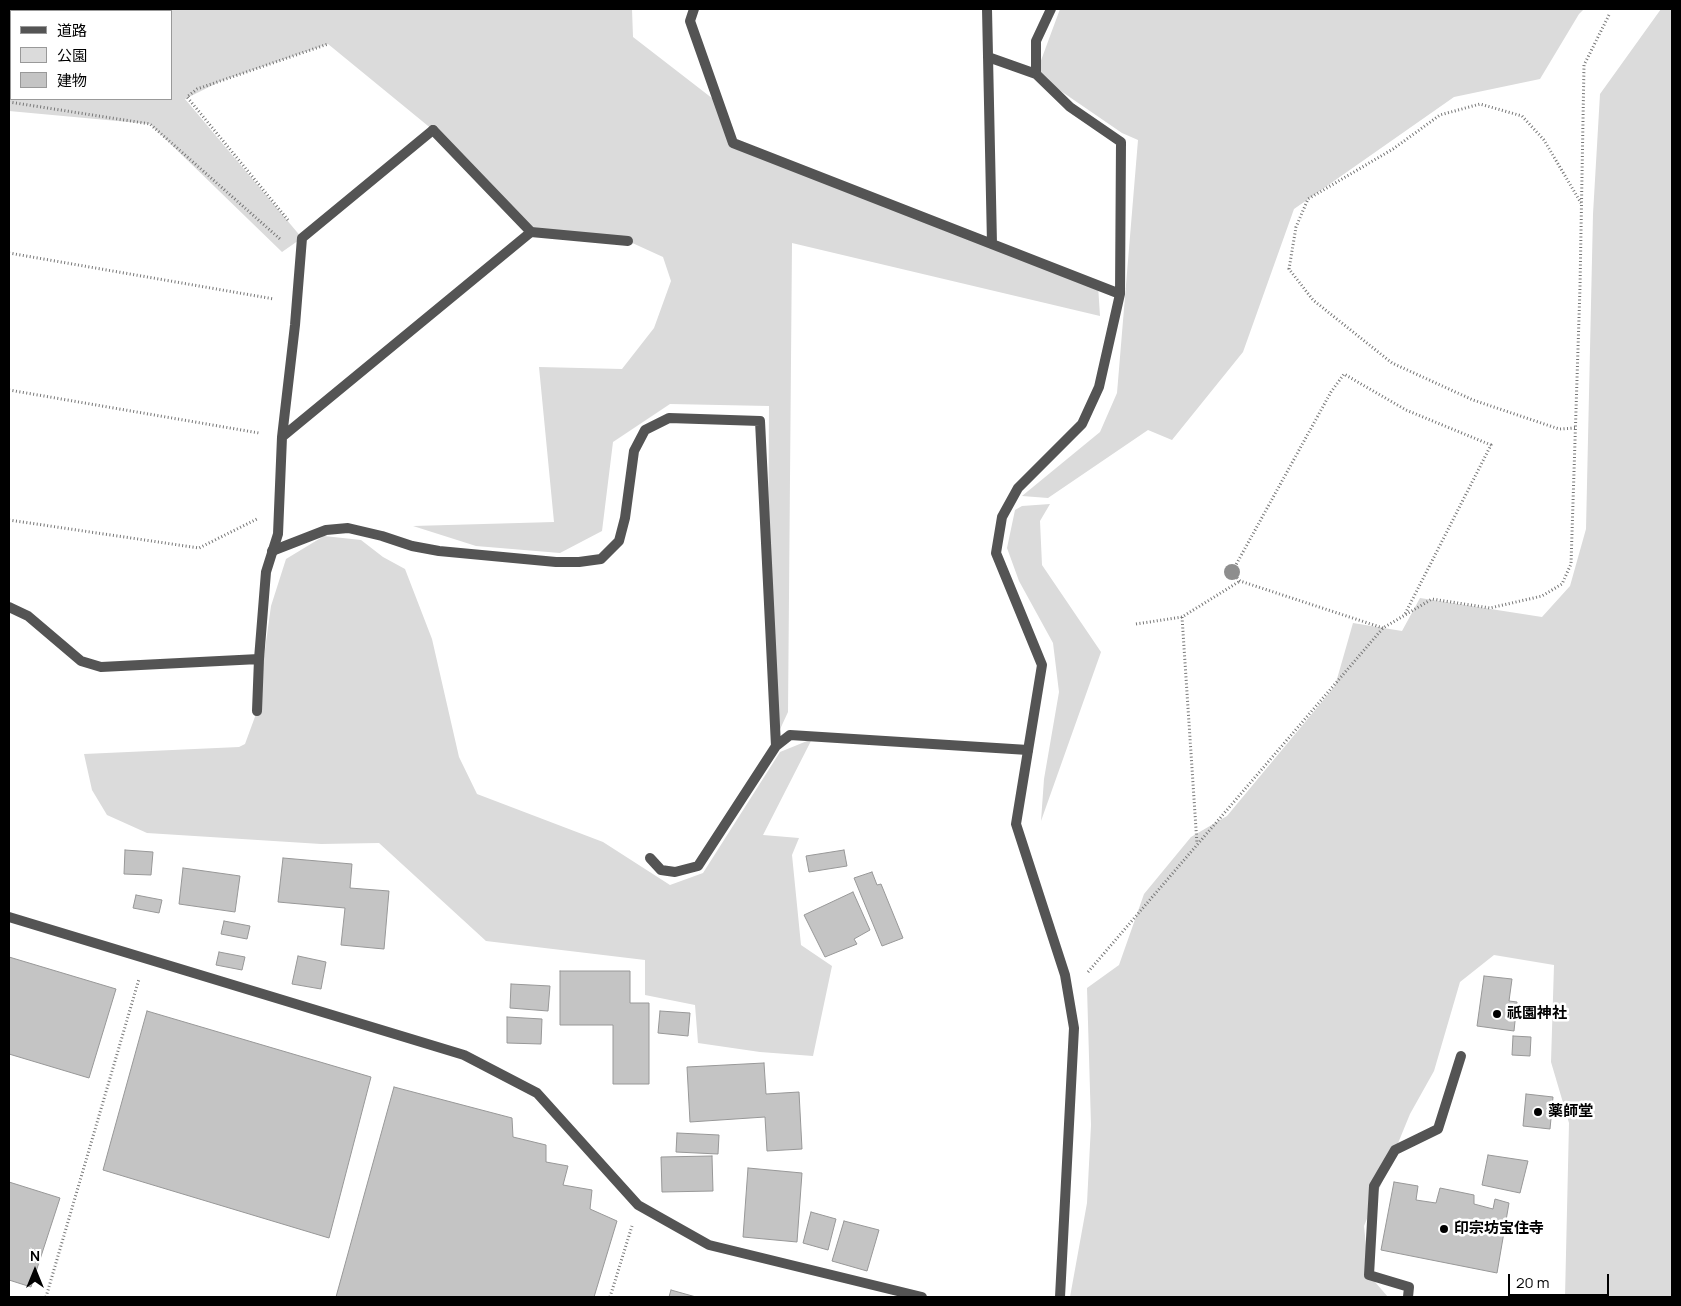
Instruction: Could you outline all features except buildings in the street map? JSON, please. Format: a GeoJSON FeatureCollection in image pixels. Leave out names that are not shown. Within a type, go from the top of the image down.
{"type":"FeatureCollection","features":[{"type":"Feature","properties":{"kind":"street"},"geometry":{"type":"LineString","coordinates":[[694,9],[690,22],[733,144],[1120,294]]}},
{"type":"Feature","properties":{"kind":"street"},"geometry":{"type":"LineString","coordinates":[[987,9],[992,244]]}},
{"type":"Feature","properties":{"kind":"street"},"geometry":{"type":"LineString","coordinates":[[1036,74],[1036,41],[1051,9]]}},
{"type":"Feature","properties":{"kind":"street"},"geometry":{"type":"LineString","coordinates":[[988,57],[1036,74],[1070,108],[1121,142],[1120,294],[1099,387],[1082,424],[1018,488],[1002,517],[996,553],[1042,665],[1016,824],[1065,975],[1074,1028],[1060,1297]]}},
{"type":"Feature","properties":{"kind":"street"},"geometry":{"type":"LineString","coordinates":[[257,710],[266,572],[278,534],[282,437],[302,238],[433,130],[531,232],[628,241]]}},
{"type":"Feature","properties":{"kind":"street"},"geometry":{"type":"LineString","coordinates":[[282,437],[531,232]]}},
{"type":"Feature","properties":{"kind":"street"},"geometry":{"type":"LineString","coordinates":[[272,551],[326,530],[348,528],[382,536],[412,546],[438,551],[556,562],[579,562],[601,559],[618,541],[625,518],[634,452],[644,430],[669,418],[760,421],[776,746]]}},
{"type":"Feature","properties":{"kind":"street"},"geometry":{"type":"LineString","coordinates":[[9,607],[28,616],[81,661],[101,667],[259,659]]}},
{"type":"Feature","properties":{"kind":"street"},"geometry":{"type":"LineString","coordinates":[[650,858],[661,870],[675,872],[698,866],[776,746],[790,735],[1028,750]]}},
{"type":"Feature","properties":{"kind":"street"},"geometry":{"type":"LineString","coordinates":[[9,917],[464,1055],[537,1093],[638,1205],[709,1245],[922,1297]]}},
{"type":"Feature","properties":{"kind":"street"},"geometry":{"type":"LineString","coordinates":[[1408,1297],[1408,1287],[1369,1275],[1374,1186],[1395,1150],[1438,1129],[1461,1056]]}},
{"type":"Feature","properties":{"kind":"path"},"geometry":{"type":"LineString","coordinates":[[1068,995],[1383,628],[1432,599],[1490,608],[1542,596],[1562,584],[1571,564],[1582,204],[1584,65],[1610,13]]}},
{"type":"Feature","properties":{"kind":"path"},"geometry":{"type":"LineString","coordinates":[[302,238],[187,97],[197,90],[328,44]]}},
{"type":"Feature","properties":{"kind":"path"},"geometry":{"type":"LineString","coordinates":[[9,102],[150,124],[301,258]]}},
{"type":"Feature","properties":{"kind":"path"},"geometry":{"type":"LineString","coordinates":[[1575,428],[1559,429],[1473,400],[1392,363],[1312,300],[1289,269],[1296,227],[1308,199],[1393,149],[1440,115],[1480,104],[1522,116],[1544,140],[1582,204]]}},
{"type":"Feature","properties":{"kind":"path"},"geometry":{"type":"LineString","coordinates":[[9,252],[297,302]]}},
{"type":"Feature","properties":{"kind":"path"},"geometry":{"type":"LineString","coordinates":[[1383,628],[1240,581],[1232,572],[1331,392],[1344,374],[1406,410],[1491,445],[1405,615]]}},
{"type":"Feature","properties":{"kind":"path"},"geometry":{"type":"LineString","coordinates":[[9,390],[282,437]]}},
{"type":"Feature","properties":{"kind":"path"},"geometry":{"type":"LineString","coordinates":[[9,520],[199,548],[279,508]]}},
{"type":"Feature","properties":{"kind":"path"},"geometry":{"type":"LineString","coordinates":[[1136,624],[1182,617],[1240,581]]}},
{"type":"Feature","properties":{"kind":"path"},"geometry":{"type":"LineString","coordinates":[[1182,617],[1198,844]]}},
{"type":"Feature","properties":{"kind":"path"},"geometry":{"type":"LineString","coordinates":[[46,1297],[145,959]]}},
{"type":"Feature","properties":{"kind":"path"},"geometry":{"type":"LineString","coordinates":[[610,1297],[638,1205]]}},
{"type":"Feature","properties":{"kind":"green space"},"geometry":{"type":"Polygon","coordinates":[[[9,9],[632,9],[633,37],[717,102],[733,143],[1098,285],[1100,316],[792,243],[788,712],[776,738],[768,582],[769,406],[670,404],[613,442],[602,531],[560,553],[476,546],[413,526],[554,522],[539,367],[622,369],[654,328],[671,281],[663,257],[628,241],[534,233],[433,130],[328,44],[221,81],[185,99],[302,238],[282,252],[150,124],[9,111],[9,9]]]}},
{"type":"Feature","properties":{"kind":"green space"},"geometry":{"type":"Polygon","coordinates":[[[1060,9],[1584,9],[1579,14],[1540,79],[1454,97],[1294,209],[1243,352],[1172,440],[1148,430],[1048,498],[1022,496],[1100,432],[1117,393],[1138,140],[1122,133],[1036,74],[1060,9]]]}},
{"type":"Feature","properties":{"kind":"green space"},"geometry":{"type":"Polygon","coordinates":[[[1661,9],[1672,9],[1672,1297],[1565,1297],[1569,1123],[1551,1062],[1554,965],[1494,955],[1460,982],[1434,1071],[1410,1114],[1364,1226],[1369,1275],[1388,1297],[1070,1297],[1087,1203],[1091,1125],[1087,988],[1119,965],[1144,894],[1191,837],[1227,816],[1335,686],[1353,623],[1402,631],[1420,598],[1542,617],[1570,586],[1586,529],[1593,214],[1600,94],[1661,9]]]}},
{"type":"Feature","properties":{"kind":"green space"},"geometry":{"type":"Polygon","coordinates":[[[1050,504],[1040,521],[1042,565],[1101,652],[1041,821],[1044,779],[1059,692],[1053,643],[1019,581],[1007,548],[1015,510],[1022,506],[1050,504]]]}},
{"type":"Feature","properties":{"kind":"green space"},"geometry":{"type":"Polygon","coordinates":[[[324,536],[361,540],[383,557],[405,569],[432,639],[459,757],[477,794],[603,842],[670,885],[703,873],[780,752],[812,739],[763,835],[799,838],[792,855],[801,945],[832,966],[813,1056],[760,1052],[698,1043],[695,1005],[645,995],[645,960],[486,941],[379,843],[321,844],[147,833],[107,815],[92,790],[84,754],[239,747],[245,744],[256,714],[271,606],[286,559],[324,536]]]}},
{"type":"Feature","properties":{"kind":"place","name":"祇園神社"},"geometry":{"type":"Point","coordinates":[1497,1014]}},
{"type":"Feature","properties":{"kind":"place","name":"薬師堂"},"geometry":{"type":"Point","coordinates":[1538,1112]}},
{"type":"Feature","properties":{"kind":"place","name":"印宗坊宝住寺"},"geometry":{"type":"Point","coordinates":[1444,1229]}}]}
